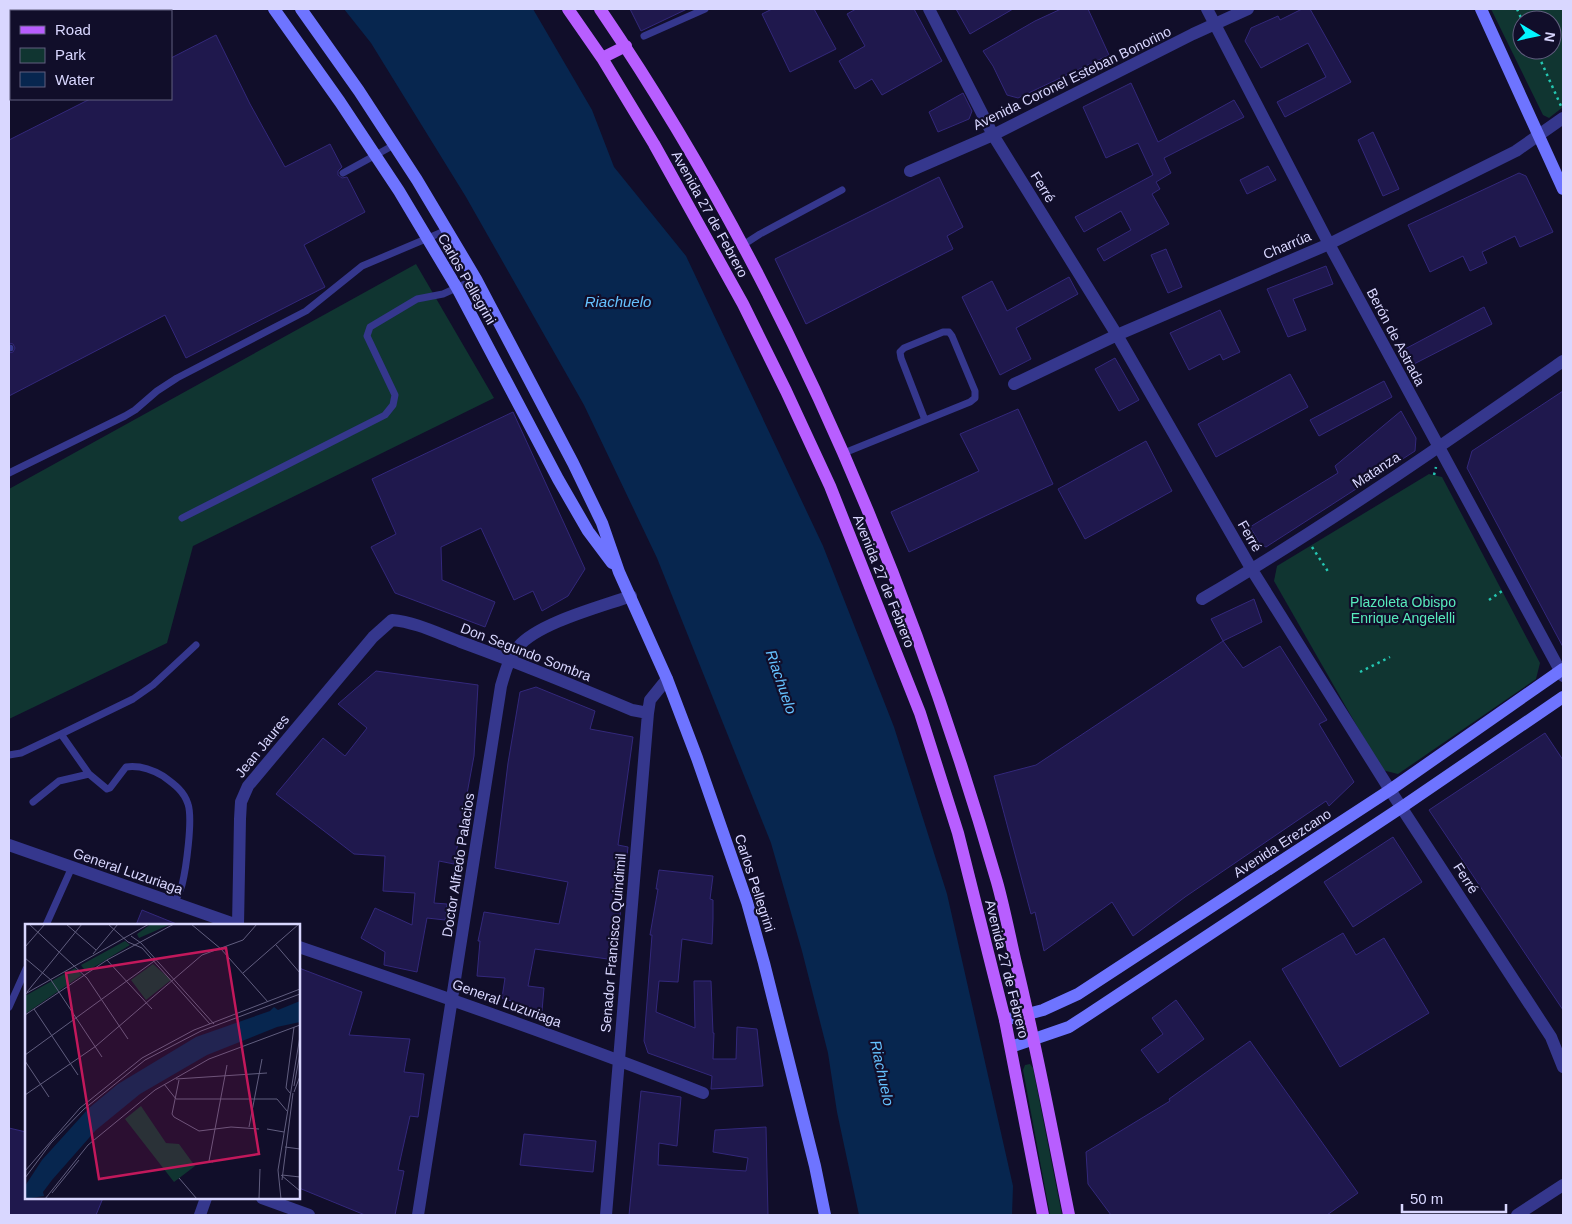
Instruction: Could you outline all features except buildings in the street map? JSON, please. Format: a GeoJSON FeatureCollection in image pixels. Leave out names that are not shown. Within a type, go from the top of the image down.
{"type":"FeatureCollection","features":[{"type":"Feature","properties":{"kind":"main road","name":"Carlos Pellegrini"},"geometry":{"type":"LineString","coordinates":[[274,9],[340,102],[427,239],[457,288],[558,479],[588,531],[619,572]]}},
{"type":"Feature","properties":{"kind":"main road","name":"Carlos Pellegrini"},"geometry":{"type":"LineString","coordinates":[[301,9],[359,91],[476,279],[573,463],[602,523],[619,572],[667,679],[697,758],[747,902],[769,981],[815,1166],[825,1215]]}},
{"type":"Feature","properties":{"kind":"main road","name":"Avenida 27 de Febrero"},"geometry":{"type":"LineString","coordinates":[[568,9],[602,58],[654,144],[743,304],[830,486],[920,714],[958,833],[1005,1020],[1043,1215]]}},
{"type":"Feature","properties":{"kind":"main road","name":"Avenida 27 de Febrero"},"geometry":{"type":"LineString","coordinates":[[600,9],[626,46],[682,138],[779,313],[844,454],[903,600],[949,728],[997,885],[1034,1040],[1069,1215]]}},
{"type":"Feature","properties":{"kind":"main road"},"geometry":{"type":"LineString","coordinates":[[1481,9],[1563,189]]}},
{"type":"Feature","properties":{"kind":"main road"},"geometry":{"type":"LineString","coordinates":[[602,58],[626,46]]}},
{"type":"Feature","properties":{"kind":"main road","name":"Avenida Erezcano"},"geometry":{"type":"LineString","coordinates":[[1005,1020],[1059,1004],[1078,994],[1390,790],[1562,672]]}},
{"type":"Feature","properties":{"kind":"main road"},"geometry":{"type":"LineString","coordinates":[[1011,1047],[1069,1027],[1402,807],[1563,697]]}},
{"type":"Feature","properties":{"kind":"street","name":"Ferré"},"geometry":{"type":"LineString","coordinates":[[929,9],[993,135],[1116,335],[1252,570],[1390,790],[1551,1037],[1563,1067]]}},
{"type":"Feature","properties":{"kind":"street","name":"Berón de Astrada"},"geometry":{"type":"LineString","coordinates":[[1207,9],[1329,244],[1562,672]]}},
{"type":"Feature","properties":{"kind":"street","name":"Avenida Coronel Esteban Bonorino"},"geometry":{"type":"LineString","coordinates":[[910,172],[993,135],[1214,24],[1248,9]]}},
{"type":"Feature","properties":{"kind":"street","name":"Charrúa"},"geometry":{"type":"LineString","coordinates":[[1014,384],[1116,335],[1329,244],[1516,151],[1563,118]]}},
{"type":"Feature","properties":{"kind":"street","name":"Matanza"},"geometry":{"type":"LineString","coordinates":[[1202,599],[1252,570],[1440,447],[1563,361]]}},
{"type":"Feature","properties":{"kind":"street","name":"Doctor Alfredo Palacios"},"geometry":{"type":"LineString","coordinates":[[418,1215],[505,670],[517,648],[537,631],[631,596]]}},
{"type":"Feature","properties":{"kind":"street","name":"Don Segundo Sombra"},"geometry":{"type":"LineString","coordinates":[[392,620],[423,628],[510,659],[632,710],[648,713]]}},
{"type":"Feature","properties":{"kind":"street","name":"Jean Jaures"},"geometry":{"type":"LineString","coordinates":[[237,924],[241,802],[248,786],[373,637],[392,620]]}},
{"type":"Feature","properties":{"kind":"street","name":"Senador Francisco Quindimil"},"geometry":{"type":"LineString","coordinates":[[606,1215],[648,713],[650,700],[667,679]]}},
{"type":"Feature","properties":{"kind":"street","name":"General Luzuriaga"},"geometry":{"type":"LineString","coordinates":[[9,845],[234,924]]}},
{"type":"Feature","properties":{"kind":"street","name":"General Luzuriaga"},"geometry":{"type":"LineString","coordinates":[[300,946],[452,999],[703,1093]]}},
{"type":"Feature","properties":{"kind":"street"},"geometry":{"type":"LineString","coordinates":[[1517,1215],[1563,1185]]}},
{"type":"Feature","properties":{"kind":"street"},"geometry":{"type":"LineString","coordinates":[[200,1215],[206,1199]]}},
{"type":"Feature","properties":{"kind":"street"},"geometry":{"type":"LineString","coordinates":[[265,1199],[309,1215]]}},
{"type":"Feature","properties":{"kind":"lane"},"geometry":{"type":"LineString","coordinates":[[644,36],[705,9]]}},
{"type":"Feature","properties":{"kind":"lane"},"geometry":{"type":"LineString","coordinates":[[343,173],[394,145]]}},
{"type":"Feature","properties":{"kind":"lane"},"geometry":{"type":"LineString","coordinates":[[743,245],[842,190]]}},
{"type":"Feature","properties":{"kind":"lane"},"geometry":{"type":"LineString","coordinates":[[9,473],[125,416],[177,378],[306,311],[362,266],[447,230]]}},
{"type":"Feature","properties":{"kind":"lane"},"geometry":{"type":"LineString","coordinates":[[182,518],[385,415],[393,405],[395,395],[367,336],[370,327],[417,299],[443,294],[476,279]]}},
{"type":"Feature","properties":{"kind":"lane"},"geometry":{"type":"LineString","coordinates":[[844,454],[970,402],[975,398],[975,391],[949,332],[944,332],[904,348],[900,352],[925,420]]}},
{"type":"Feature","properties":{"kind":"lane"},"geometry":{"type":"LineString","coordinates":[[9,755],[21,753],[133,699],[153,685],[196,645]]}},
{"type":"Feature","properties":{"kind":"lane"},"geometry":{"type":"LineString","coordinates":[[61,734],[89,774],[106,788],[110,788],[126,767],[136,766],[154,771],[175,784],[180,790],[188,804],[190,814],[184,875],[175,903]]}},
{"type":"Feature","properties":{"kind":"lane"},"geometry":{"type":"LineString","coordinates":[[33,802],[59,781],[89,774]]}},
{"type":"Feature","properties":{"kind":"lane"},"geometry":{"type":"LineString","coordinates":[[46,924],[72,867]]}},
{"type":"Feature","properties":{"kind":"lane"},"geometry":{"type":"LineString","coordinates":[[9,1008],[25,971]]}},
{"type":"Feature","properties":{"kind":"path"},"geometry":{"type":"LineString","coordinates":[[1540,60],[1563,111]]}},
{"type":"Feature","properties":{"kind":"path"},"geometry":{"type":"LineString","coordinates":[[1311,546],[1329,573]]}},
{"type":"Feature","properties":{"kind":"path"},"geometry":{"type":"LineString","coordinates":[[1489,600],[1502,591]]}},
{"type":"Feature","properties":{"kind":"path"},"geometry":{"type":"LineString","coordinates":[[1360,672],[1390,658]]}},
{"type":"Feature","properties":{"kind":"green space"},"geometry":{"type":"Polygon","coordinates":[[[1491,9],[1563,9],[1563,107],[1549,118],[1543,115],[1516,60],[1562,60],[1562,10],[1512,10],[1512,52],[1491,9]]]}},
{"type":"Feature","properties":{"kind":"green space"},"geometry":{"type":"Polygon","coordinates":[[[416,264],[494,398],[193,546],[167,643],[9,719],[9,489],[416,264]]]}},
{"type":"Feature","properties":{"kind":"green space","name":"Plazoleta Obispo Enrique Angelelli"},"geometry":{"type":"Polygon","coordinates":[[[1429,474],[1442,477],[1540,663],[1536,679],[1398,774],[1382,770],[1274,581],[1277,566],[1429,474]]]}},
{"type":"Feature","properties":{"kind":"green space"},"geometry":{"type":"Polygon","coordinates":[[[1030,1064],[1033,1068],[1062,1215],[1050,1215],[1023,1070],[1025,1065],[1030,1064]]]}},
{"type":"Feature","properties":{"kind":"water","name":"Riachuelo"},"geometry":{"type":"Polygon","coordinates":[[[344,9],[533,9],[592,110],[614,167],[686,256],[823,546],[894,727],[947,894],[1013,1186],[1012,1215],[859,1215],[837,1112],[828,1053],[802,951],[771,843],[657,558],[584,405],[466,197],[371,43],[344,9]]]}}]}
